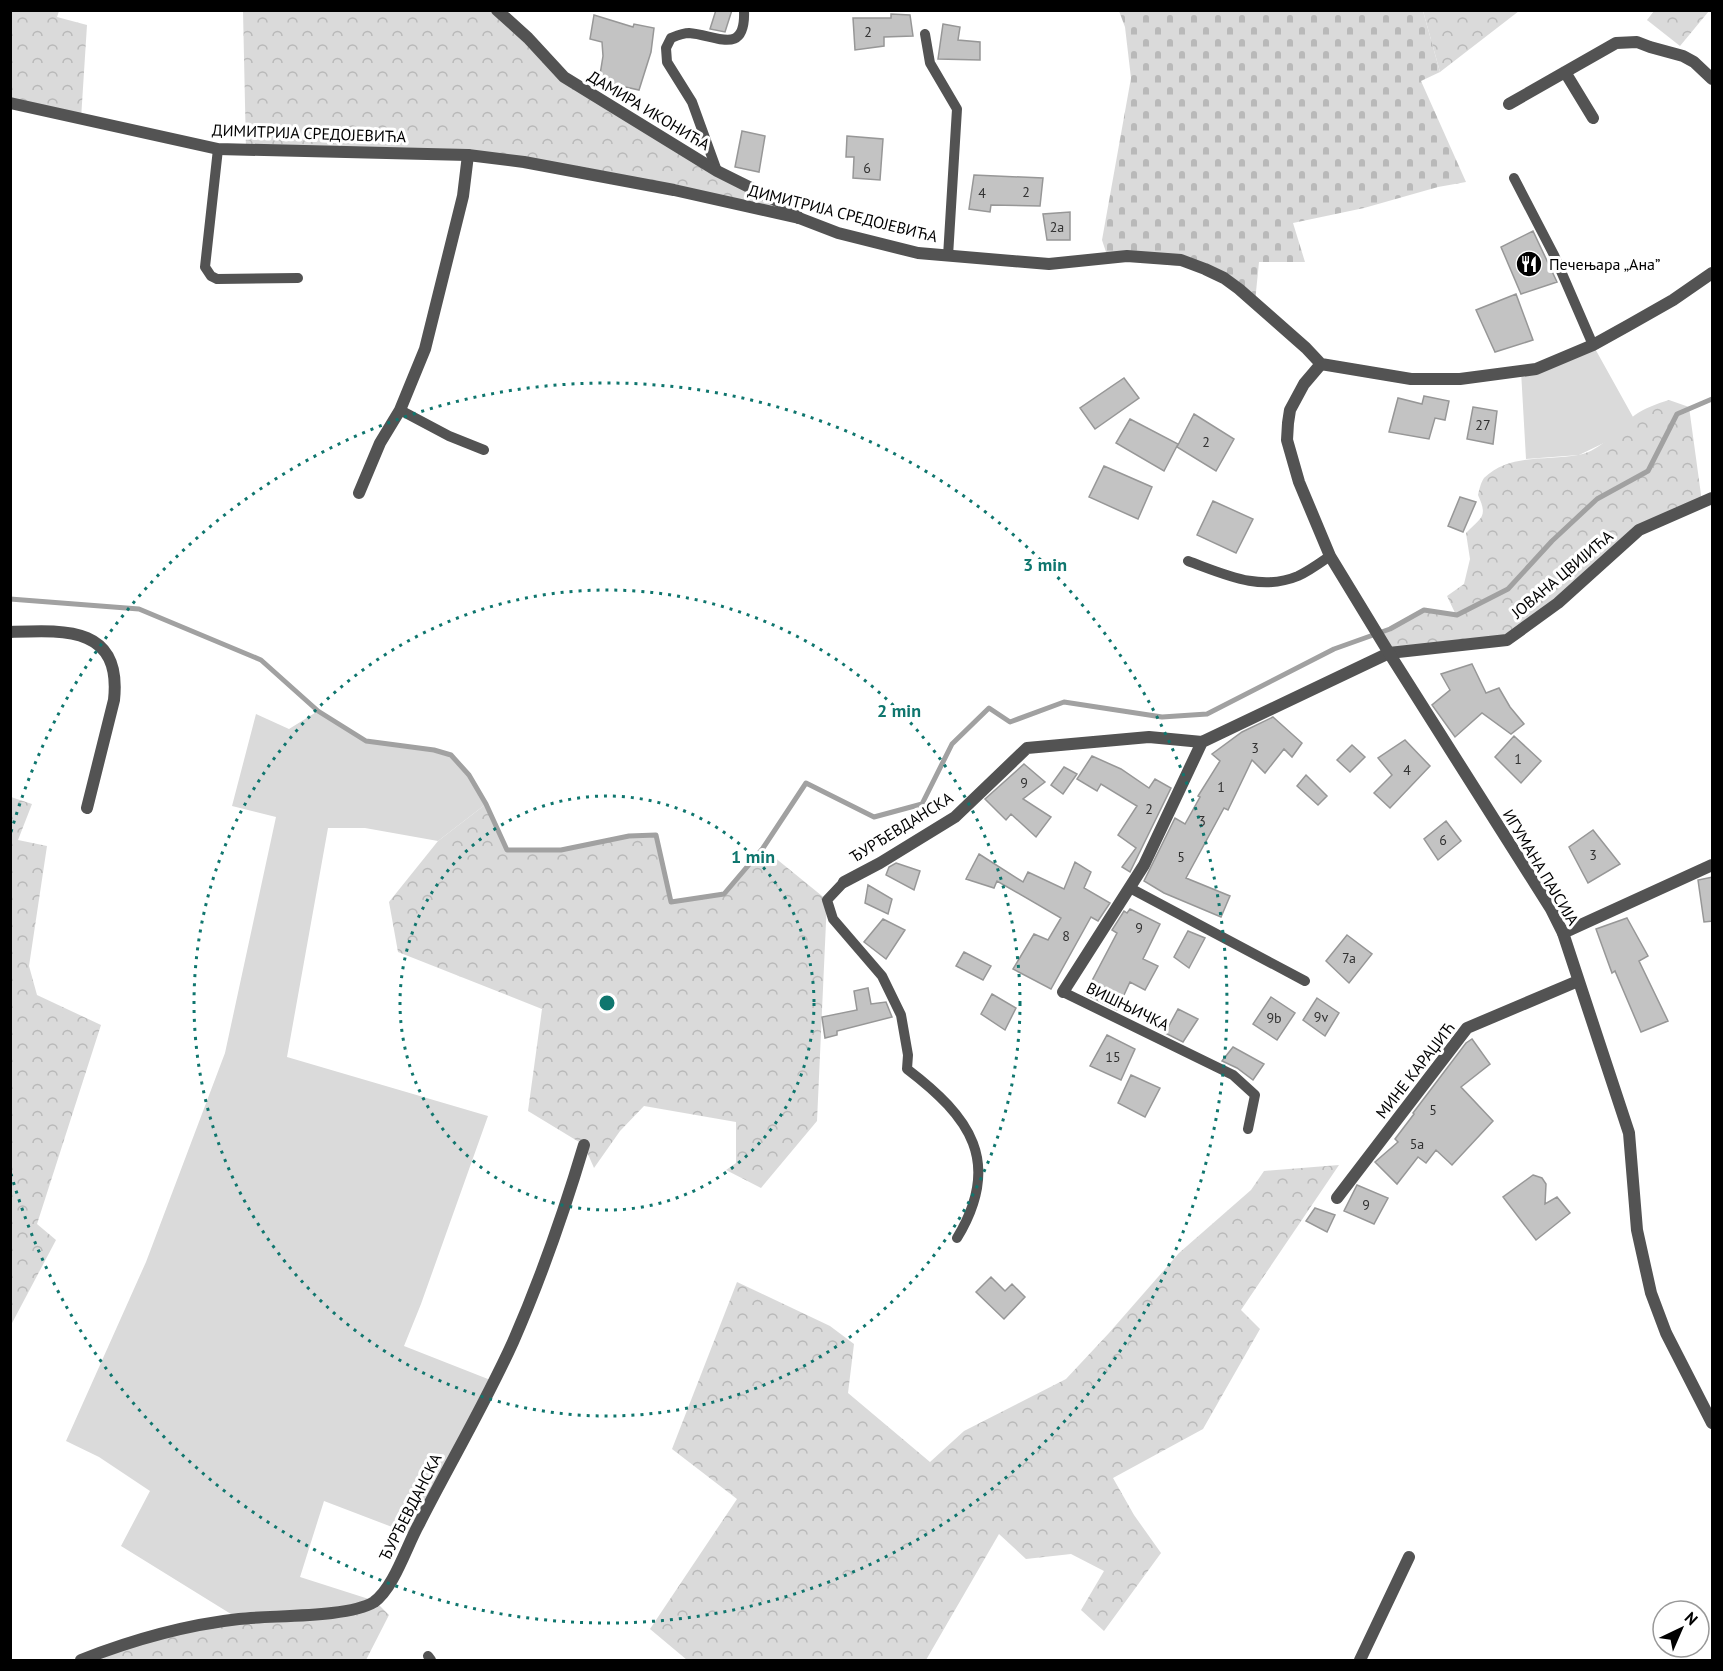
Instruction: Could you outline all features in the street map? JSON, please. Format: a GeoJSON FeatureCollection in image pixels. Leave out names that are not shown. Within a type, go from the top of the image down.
{"type":"FeatureCollection","features":[{"type":"Feature","properties":{"kind":"street","name":"ДАМИРА ИКОНИЋА"},"geometry":{"type":"LineString","coordinates":[[497,10],[528,38],[564,77],[717,171],[785,205],[799,218]]}},
{"type":"Feature","properties":{"kind":"street"},"geometry":{"type":"LineString","coordinates":[[1509,104],[1616,43],[1637,42],[1683,56],[1694,62],[1713,79]]}},
{"type":"Feature","properties":{"kind":"street"},"geometry":{"type":"LineString","coordinates":[[1565,72],[1593,118]]}},
{"type":"Feature","properties":{"kind":"street","name":"ДИМИТРИЈА СРЕДОЈЕВИЋА"},"geometry":{"type":"LineString","coordinates":[[10,103],[218,149],[468,155],[524,162],[662,188],[799,218],[838,233],[918,253],[1049,264],[1127,256],[1181,260],[1215,273],[1239,289],[1321,364]]}},
{"type":"Feature","properties":{"kind":"street"},"geometry":{"type":"LineString","coordinates":[[358,493],[380,443],[400,410],[425,350],[463,196],[468,155]]}},
{"type":"Feature","properties":{"kind":"street"},"geometry":{"type":"LineString","coordinates":[[1321,364],[1411,379],[1460,379],[1536,369],[1593,345],[1673,300],[1713,273]]}},
{"type":"Feature","properties":{"kind":"street","name":"ИГУМАНА ПАЈСИЈА"},"geometry":{"type":"LineString","coordinates":[[1321,364],[1304,384],[1290,410],[1287,440],[1299,482],[1330,556],[1551,909],[1563,933],[1629,1133],[1637,1230],[1651,1293],[1666,1333],[1713,1423]]}},
{"type":"Feature","properties":{"kind":"street","name":"ЈОВАНА ЦВИЈИЋА"},"geometry":{"type":"LineString","coordinates":[[1389,653],[1507,640],[1558,603],[1639,530],[1713,498]]}},
{"type":"Feature","properties":{"kind":"street"},"geometry":{"type":"LineString","coordinates":[[10,632],[69,632],[83,635],[97,644],[108,656],[113,667],[116,683],[114,700],[87,808]]}},
{"type":"Feature","properties":{"kind":"street"},"geometry":{"type":"LineString","coordinates":[[1202,742],[1389,653]]}},
{"type":"Feature","properties":{"kind":"street","name":"ЂУРЂЕВДАНСКА"},"geometry":{"type":"LineString","coordinates":[[844,882],[955,817],[1028,748],[1149,736],[1202,742]]}},
{"type":"Feature","properties":{"kind":"street","name":"ВИШЊИЧКА"},"geometry":{"type":"LineString","coordinates":[[1063,992],[1144,865],[1202,742]]}},
{"type":"Feature","properties":{"kind":"street"},"geometry":{"type":"LineString","coordinates":[[1563,933],[1713,865]]}},
{"type":"Feature","properties":{"kind":"street","name":"МИНЕ КАРАЏИЋ"},"geometry":{"type":"LineString","coordinates":[[1337,1198],[1467,1028],[1578,981]]}},
{"type":"Feature","properties":{"kind":"street","name":"ЂУРЂЕВДАНСКА"},"geometry":{"type":"LineString","coordinates":[[81,1660],[130,1642],[185,1628],[239,1618],[351,1610],[375,1601],[390,1583],[513,1343],[551,1248],[584,1146]]}},
{"type":"Feature","properties":{"kind":"street"},"geometry":{"type":"LineString","coordinates":[[1360,1660],[1409,1557]]}},
{"type":"Feature","properties":{"kind":"lane"},"geometry":{"type":"LineString","coordinates":[[717,171],[692,102],[667,62],[666,48],[671,38],[689,33],[725,41],[736,38],[741,33],[744,10]]}},
{"type":"Feature","properties":{"kind":"lane"},"geometry":{"type":"LineString","coordinates":[[925,34],[930,63],[957,109],[948,256]]}},
{"type":"Feature","properties":{"kind":"lane"},"geometry":{"type":"LineString","coordinates":[[218,149],[205,267],[207,272],[217,279],[298,278]]}},
{"type":"Feature","properties":{"kind":"lane"},"geometry":{"type":"LineString","coordinates":[[1514,178],[1554,255],[1593,345]]}},
{"type":"Feature","properties":{"kind":"lane"},"geometry":{"type":"LineString","coordinates":[[400,410],[449,436],[484,450]]}},
{"type":"Feature","properties":{"kind":"lane"},"geometry":{"type":"LineString","coordinates":[[1188,561],[1245,581],[1275,582],[1300,575],[1330,556]]}},
{"type":"Feature","properties":{"kind":"lane","name":"ЂУРЂЕВДАНСКА"},"geometry":{"type":"LineString","coordinates":[[844,882],[827,900],[833,919],[882,976],[901,1015],[908,1055],[907,1069],[931,1087],[945,1102],[975,1142],[980,1175],[974,1201],[957,1238]]}},
{"type":"Feature","properties":{"kind":"lane"},"geometry":{"type":"LineString","coordinates":[[1130,888],[1305,981]]}},
{"type":"Feature","properties":{"kind":"lane","name":"ВИШЊИЧКА"},"geometry":{"type":"LineString","coordinates":[[1063,992],[1233,1075],[1255,1095],[1248,1129]]}},
{"type":"Feature","properties":{"kind":"green space"},"geometry":{"type":"Polygon","coordinates":[[[11,11],[59,11],[57,17],[87,25],[81,119],[11,103],[11,11]]]}},
{"type":"Feature","properties":{"kind":"green space"},"geometry":{"type":"Polygon","coordinates":[[[243,11],[497,11],[564,77],[799,218],[468,155],[246,150],[243,11]]]}},
{"type":"Feature","properties":{"kind":"green space"},"geometry":{"type":"Polygon","coordinates":[[[1119,11],[1423,11],[1440,72],[1421,81],[1466,182],[1293,223],[1305,262],[1259,262],[1255,302],[1205,269],[1108,258],[1102,240],[1131,78],[1125,27],[1119,11]]]}},
{"type":"Feature","properties":{"kind":"green space"},"geometry":{"type":"Polygon","coordinates":[[[1423,11],[1519,11],[1440,72],[1423,11]]]}},
{"type":"Feature","properties":{"kind":"green space"},"geometry":{"type":"Polygon","coordinates":[[[1654,11],[1709,11],[1680,46],[1647,20],[1654,11]]]}},
{"type":"Feature","properties":{"kind":"green space"},"geometry":{"type":"Polygon","coordinates":[[[1593,345],[1633,417],[1608,441],[1579,455],[1526,459],[1521,371],[1593,345]]]}},
{"type":"Feature","properties":{"kind":"green space"},"geometry":{"type":"Polygon","coordinates":[[[1669,400],[1689,407],[1702,502],[1639,530],[1507,640],[1389,653],[1378,633],[1424,610],[1456,615],[1447,596],[1464,584],[1470,559],[1466,533],[1482,516],[1483,508],[1478,495],[1484,478],[1494,470],[1517,461],[1566,457],[1595,449],[1639,413],[1669,400]]]}},
{"type":"Feature","properties":{"kind":"green space"},"geometry":{"type":"Polygon","coordinates":[[[318,711],[366,741],[434,750],[451,755],[469,775],[486,804],[438,841],[365,828],[328,828],[287,1057],[488,1116],[404,1346],[493,1381],[413,1535],[324,1501],[300,1577],[375,1601],[363,1606],[239,1619],[121,1546],[150,1491],[99,1457],[66,1441],[146,1262],[225,1053],[276,817],[232,806],[256,714],[289,729],[318,711]]]}},
{"type":"Feature","properties":{"kind":"green space"},"geometry":{"type":"Polygon","coordinates":[[[11,797],[32,804],[18,840],[47,846],[29,966],[37,995],[101,1025],[37,1224],[56,1240],[11,1325],[11,797]]]}},
{"type":"Feature","properties":{"kind":"green space"},"geometry":{"type":"Polygon","coordinates":[[[486,804],[507,850],[561,850],[629,836],[656,835],[672,902],[724,894],[763,848],[827,900],[817,1121],[761,1188],[726,1170],[736,1163],[736,1122],[644,1106],[620,1131],[594,1168],[584,1145],[528,1111],[542,1009],[398,952],[389,902],[438,841],[486,804]]]}},
{"type":"Feature","properties":{"kind":"green space"},"geometry":{"type":"Polygon","coordinates":[[[1339,1165],[1241,1310],[1260,1329],[1203,1429],[1113,1478],[1134,1515],[1161,1553],[1104,1631],[1081,1610],[1104,1571],[1071,1554],[1026,1559],[999,1534],[926,1660],[687,1660],[650,1629],[737,1499],[672,1449],[737,1282],[830,1326],[854,1344],[848,1393],[930,1462],[964,1431],[1066,1379],[1179,1253],[1251,1190],[1264,1171],[1339,1165]]]}},
{"type":"Feature","properties":{"kind":"green space"},"geometry":{"type":"Polygon","coordinates":[[[375,1601],[389,1615],[366,1660],[81,1660],[159,1634],[351,1610],[375,1601]]]}},
{"type":"Feature","properties":{"kind":"building"},"geometry":{"type":"Polygon","coordinates":[[[716,10],[732,10],[725,32],[710,29],[716,10]]]}},
{"type":"Feature","properties":{"kind":"building"},"geometry":{"type":"Polygon","coordinates":[[[891,14],[910,15],[913,36],[884,37],[884,46],[855,50],[853,18],[891,18],[891,14]]]}},
{"type":"Feature","properties":{"kind":"building"},"geometry":{"type":"Polygon","coordinates":[[[594,15],[633,27],[634,24],[654,28],[651,52],[639,90],[599,81],[603,56],[602,42],[590,39],[594,15]]]}},
{"type":"Feature","properties":{"kind":"building"},"geometry":{"type":"Polygon","coordinates":[[[943,24],[960,27],[958,40],[980,42],[980,60],[938,59],[943,24]]]}},
{"type":"Feature","properties":{"kind":"building"},"geometry":{"type":"Polygon","coordinates":[[[742,131],[765,136],[759,172],[735,167],[742,131]]]}},
{"type":"Feature","properties":{"kind":"building"},"geometry":{"type":"Polygon","coordinates":[[[847,136],[883,139],[880,180],[853,178],[854,157],[846,157],[847,136]]]}},
{"type":"Feature","properties":{"kind":"building"},"geometry":{"type":"Polygon","coordinates":[[[974,175],[1043,178],[1040,206],[991,205],[990,212],[969,209],[974,175]]]}},
{"type":"Feature","properties":{"kind":"building"},"geometry":{"type":"Polygon","coordinates":[[[1070,212],[1070,240],[1047,240],[1043,214],[1070,212]]]}},
{"type":"Feature","properties":{"kind":"building","name":"Печењара „Ана”"},"geometry":{"type":"Polygon","coordinates":[[[1533,231],[1557,282],[1521,294],[1501,247],[1533,231]]]}},
{"type":"Feature","properties":{"kind":"building"},"geometry":{"type":"Polygon","coordinates":[[[1516,294],[1533,340],[1495,352],[1476,310],[1516,294]]]}},
{"type":"Feature","properties":{"kind":"building"},"geometry":{"type":"Polygon","coordinates":[[[1124,378],[1139,398],[1095,429],[1080,408],[1124,378]]]}},
{"type":"Feature","properties":{"kind":"building"},"geometry":{"type":"Polygon","coordinates":[[[1424,396],[1449,401],[1445,420],[1435,418],[1429,439],[1389,432],[1398,398],[1422,404],[1424,396]]]}},
{"type":"Feature","properties":{"kind":"building"},"geometry":{"type":"Polygon","coordinates":[[[1473,407],[1497,411],[1493,444],[1467,439],[1473,407]]]}},
{"type":"Feature","properties":{"kind":"building"},"geometry":{"type":"Polygon","coordinates":[[[1194,414],[1234,439],[1216,471],[1177,447],[1194,414]]]}},
{"type":"Feature","properties":{"kind":"building"},"geometry":{"type":"Polygon","coordinates":[[[1130,419],[1178,444],[1164,471],[1116,443],[1130,419]]]}},
{"type":"Feature","properties":{"kind":"building"},"geometry":{"type":"Polygon","coordinates":[[[1104,466],[1152,487],[1138,519],[1089,497],[1104,466]]]}},
{"type":"Feature","properties":{"kind":"building"},"geometry":{"type":"Polygon","coordinates":[[[1460,497],[1476,502],[1463,532],[1448,526],[1460,497]]]}},
{"type":"Feature","properties":{"kind":"building"},"geometry":{"type":"Polygon","coordinates":[[[1213,501],[1253,519],[1236,553],[1197,535],[1213,501]]]}},
{"type":"Feature","properties":{"kind":"building"},"geometry":{"type":"Polygon","coordinates":[[[1472,664],[1486,693],[1499,688],[1510,707],[1524,724],[1511,734],[1482,713],[1455,737],[1432,705],[1450,690],[1441,674],[1472,664]]]}},
{"type":"Feature","properties":{"kind":"building"},"geometry":{"type":"Polygon","coordinates":[[[1273,717],[1302,743],[1292,757],[1284,749],[1265,773],[1252,760],[1228,810],[1224,808],[1186,878],[1230,896],[1221,917],[1164,893],[1144,881],[1175,818],[1185,824],[1200,797],[1198,796],[1220,761],[1212,754],[1242,732],[1273,717]]]}},
{"type":"Feature","properties":{"kind":"building"},"geometry":{"type":"Polygon","coordinates":[[[1514,736],[1541,761],[1521,783],[1495,757],[1514,736]]]}},
{"type":"Feature","properties":{"kind":"building"},"geometry":{"type":"Polygon","coordinates":[[[1405,740],[1430,766],[1390,808],[1374,793],[1392,775],[1378,758],[1405,740]]]}},
{"type":"Feature","properties":{"kind":"building"},"geometry":{"type":"Polygon","coordinates":[[[1352,745],[1365,757],[1350,772],[1337,760],[1352,745]]]}},
{"type":"Feature","properties":{"kind":"building"},"geometry":{"type":"Polygon","coordinates":[[[1092,756],[1121,769],[1149,788],[1155,779],[1171,788],[1130,872],[1122,867],[1136,848],[1118,835],[1137,806],[1101,784],[1097,791],[1077,779],[1092,756]]]}},
{"type":"Feature","properties":{"kind":"building"},"geometry":{"type":"Polygon","coordinates":[[[1024,764],[1045,782],[1023,799],[1051,817],[1036,837],[1011,814],[1006,820],[985,799],[1024,764]]]}},
{"type":"Feature","properties":{"kind":"building"},"geometry":{"type":"Polygon","coordinates":[[[1064,767],[1077,774],[1063,794],[1051,785],[1064,767]]]}},
{"type":"Feature","properties":{"kind":"building"},"geometry":{"type":"Polygon","coordinates":[[[1306,775],[1327,796],[1318,805],[1297,786],[1306,775]]]}},
{"type":"Feature","properties":{"kind":"building"},"geometry":{"type":"Polygon","coordinates":[[[1446,821],[1461,841],[1438,860],[1424,839],[1446,821]]]}},
{"type":"Feature","properties":{"kind":"building"},"geometry":{"type":"Polygon","coordinates":[[[1593,830],[1620,864],[1588,883],[1569,847],[1593,830]]]}},
{"type":"Feature","properties":{"kind":"building"},"geometry":{"type":"Polygon","coordinates":[[[979,854],[1023,882],[1028,872],[1064,889],[1075,862],[1091,872],[1084,888],[1110,903],[1098,921],[1091,917],[1051,989],[1013,969],[1034,934],[1048,940],[1061,918],[997,881],[994,888],[966,879],[979,854]]]}},
{"type":"Feature","properties":{"kind":"building"},"geometry":{"type":"Polygon","coordinates":[[[896,863],[920,871],[914,890],[886,875],[889,867],[896,863]]]}},
{"type":"Feature","properties":{"kind":"building"},"geometry":{"type":"Polygon","coordinates":[[[1713,877],[1713,921],[1704,922],[1698,880],[1713,877]]]}},
{"type":"Feature","properties":{"kind":"building"},"geometry":{"type":"Polygon","coordinates":[[[868,885],[892,899],[888,914],[865,903],[868,885]]]}},
{"type":"Feature","properties":{"kind":"building"},"geometry":{"type":"Polygon","coordinates":[[[1130,909],[1160,924],[1143,959],[1158,966],[1145,990],[1130,982],[1117,1010],[1085,994],[1117,933],[1112,930],[1124,911],[1127,913],[1130,909]]]}},
{"type":"Feature","properties":{"kind":"building"},"geometry":{"type":"Polygon","coordinates":[[[1627,918],[1648,956],[1639,961],[1668,1021],[1641,1032],[1615,971],[1612,973],[1596,929],[1627,918]]]}},
{"type":"Feature","properties":{"kind":"building"},"geometry":{"type":"Polygon","coordinates":[[[883,919],[905,930],[886,959],[864,942],[883,919]]]}},
{"type":"Feature","properties":{"kind":"building"},"geometry":{"type":"Polygon","coordinates":[[[1188,931],[1205,938],[1189,968],[1174,957],[1188,931]]]}},
{"type":"Feature","properties":{"kind":"building"},"geometry":{"type":"Polygon","coordinates":[[[1347,935],[1372,954],[1349,983],[1326,961],[1347,935]]]}},
{"type":"Feature","properties":{"kind":"building"},"geometry":{"type":"Polygon","coordinates":[[[964,952],[991,966],[983,980],[956,966],[964,952]]]}},
{"type":"Feature","properties":{"kind":"building"},"geometry":{"type":"Polygon","coordinates":[[[868,988],[871,1004],[886,1002],[892,1017],[837,1031],[837,1035],[825,1038],[822,1017],[857,1010],[854,991],[868,988]]]}},
{"type":"Feature","properties":{"kind":"building"},"geometry":{"type":"Polygon","coordinates":[[[992,994],[1016,1008],[1005,1030],[981,1014],[992,994]]]}},
{"type":"Feature","properties":{"kind":"building"},"geometry":{"type":"Polygon","coordinates":[[[1271,997],[1295,1013],[1277,1040],[1253,1024],[1271,997]]]}},
{"type":"Feature","properties":{"kind":"building"},"geometry":{"type":"Polygon","coordinates":[[[1317,998],[1339,1013],[1325,1036],[1303,1020],[1317,998]]]}},
{"type":"Feature","properties":{"kind":"building"},"geometry":{"type":"Polygon","coordinates":[[[1178,1009],[1198,1019],[1183,1042],[1165,1033],[1178,1009]]]}},
{"type":"Feature","properties":{"kind":"building"},"geometry":{"type":"Polygon","coordinates":[[[1107,1035],[1135,1049],[1121,1080],[1090,1066],[1107,1035]]]}},
{"type":"Feature","properties":{"kind":"building"},"geometry":{"type":"Polygon","coordinates":[[[1472,1039],[1490,1064],[1461,1087],[1493,1121],[1452,1165],[1436,1150],[1426,1163],[1418,1157],[1397,1184],[1375,1162],[1398,1142],[1395,1139],[1413,1113],[1466,1043],[1472,1039]]]}},
{"type":"Feature","properties":{"kind":"building"},"geometry":{"type":"Polygon","coordinates":[[[1233,1047],[1264,1064],[1253,1080],[1237,1068],[1222,1061],[1233,1047]]]}},
{"type":"Feature","properties":{"kind":"building"},"geometry":{"type":"Polygon","coordinates":[[[1131,1075],[1160,1088],[1145,1117],[1118,1103],[1131,1075]]]}},
{"type":"Feature","properties":{"kind":"building"},"geometry":{"type":"Polygon","coordinates":[[[1533,1175],[1542,1178],[1546,1184],[1545,1204],[1557,1197],[1570,1213],[1536,1240],[1503,1197],[1533,1175]]]}},
{"type":"Feature","properties":{"kind":"building"},"geometry":{"type":"Polygon","coordinates":[[[1357,1185],[1388,1198],[1374,1224],[1344,1211],[1357,1185]]]}},
{"type":"Feature","properties":{"kind":"building"},"geometry":{"type":"Polygon","coordinates":[[[1315,1208],[1335,1215],[1327,1232],[1306,1221],[1315,1208]]]}},
{"type":"Feature","properties":{"kind":"building"},"geometry":{"type":"Polygon","coordinates":[[[991,1277],[1005,1291],[1012,1284],[1025,1297],[1004,1319],[976,1292],[991,1277]]]}},
{"type":"Feature","properties":{"kind":"waterway"},"geometry":{"type":"LineString","coordinates":[[10,599],[139,609],[261,660],[318,711],[366,741],[434,750],[451,755],[469,775],[486,804],[507,850],[561,850],[629,836],[656,835],[671,902],[724,894],[763,848],[806,783],[874,817],[922,804],[952,744],[989,708],[1010,722],[1064,702],[1162,717],[1207,714],[1334,649],[1390,629],[1424,610],[1457,615],[1508,589],[1552,541],[1597,499],[1648,471],[1677,414],[1712,399]]}},
{"type":"Feature","properties":{"kind":"place","name":"Печењара „Ана”"},"geometry":{"type":"Point","coordinates":[1529,264]}}]}
